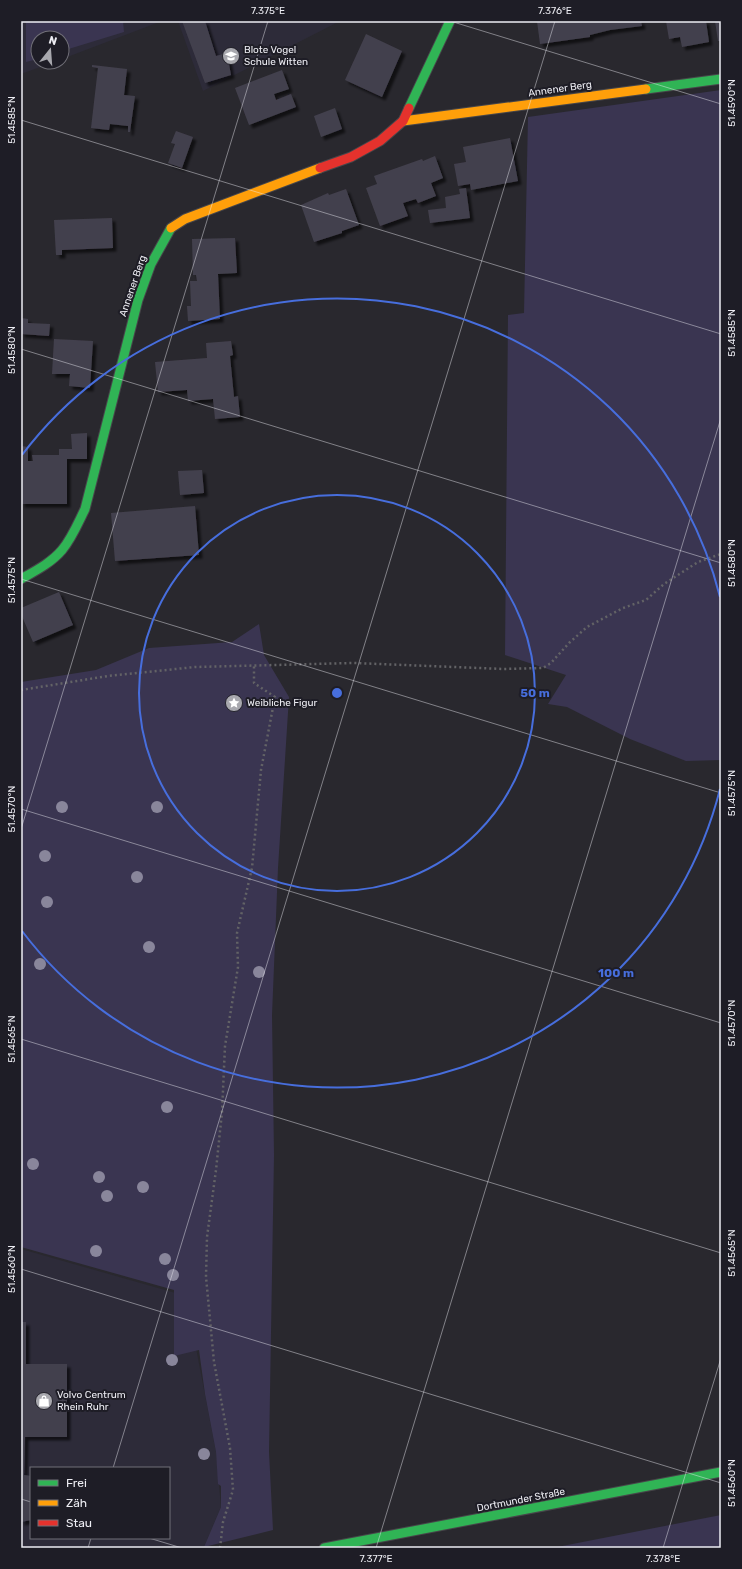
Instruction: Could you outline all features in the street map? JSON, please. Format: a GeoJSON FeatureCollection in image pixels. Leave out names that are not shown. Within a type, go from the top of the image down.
{"type":"FeatureCollection","features":[{"type":"Feature","properties":{"kind":"street","name":"Annener Berg"},"geometry":{"type":"LineString","coordinates":[[21,579],[62,551],[74,533],[85,509],[138,300],[151,264],[170,229],[185,219],[351,157],[380,141],[402,121],[450,21]]}},
{"type":"Feature","properties":{"kind":"street","name":"Annener Berg"},"geometry":{"type":"LineString","coordinates":[[402,121],[721,79]]}},
{"type":"Feature","properties":{"kind":"street","name":"Dortmunder Straße"},"geometry":{"type":"LineString","coordinates":[[324,1548],[721,1472]]}},
{"type":"Feature","properties":{"kind":"path"},"geometry":{"type":"LineString","coordinates":[[21,690],[108,676],[195,667],[354,663],[504,669],[543,668],[551,663],[569,642],[587,627],[623,608],[646,600],[664,584],[698,562],[721,554]]}},
{"type":"Feature","properties":{"kind":"path"},"geometry":{"type":"LineString","coordinates":[[220,1548],[223,1522],[233,1490],[230,1448],[214,1362],[206,1277],[207,1237],[218,1156],[225,1046],[238,966],[237,933],[252,868],[261,770],[275,697],[254,683],[254,666]]}},
{"type":"Feature","properties":{"kind":"shaded area"},"geometry":{"type":"Polygon","coordinates":[[[21,21],[162,21],[70,56],[70,30],[30,30],[30,70],[32,70],[21,74],[21,21]]]}},
{"type":"Feature","properties":{"kind":"shaded area"},"geometry":{"type":"Polygon","coordinates":[[[26,21],[123,21],[124,32],[70,49],[70,30],[30,30],[30,61],[26,62],[26,21]]]}},
{"type":"Feature","properties":{"kind":"shaded area","name":"Blote Vogel Schule Witten"},"geometry":{"type":"Polygon","coordinates":[[[178,21],[340,21],[203,91],[178,21]]]}},
{"type":"Feature","properties":{"kind":"shaded area"},"geometry":{"type":"Polygon","coordinates":[[[721,90],[721,760],[686,761],[630,739],[567,707],[548,704],[566,675],[505,655],[508,315],[524,313],[528,117],[721,90]]]}},
{"type":"Feature","properties":{"kind":"shaded area"},"geometry":{"type":"Polygon","coordinates":[[[259,624],[264,655],[289,697],[278,868],[272,1015],[274,1155],[269,1452],[273,1530],[204,1547],[221,1507],[221,1486],[218,1484],[216,1452],[205,1394],[199,1350],[174,1356],[174,1290],[21,1247],[21,682],[96,670],[149,648],[232,642],[259,624]]]}},
{"type":"Feature","properties":{"kind":"shaded area"},"geometry":{"type":"Polygon","coordinates":[[[21,1249],[186,1296],[216,1452],[221,1507],[204,1547],[21,1548],[21,1249]]]}},
{"type":"Feature","properties":{"kind":"shaded area"},"geometry":{"type":"Polygon","coordinates":[[[721,1515],[721,1548],[552,1548],[721,1515]]]}},
{"type":"Feature","properties":{"kind":"building"},"geometry":{"type":"Polygon","coordinates":[[[182,21],[205,21],[216,56],[227,53],[231,75],[205,83],[182,21]]]}},
{"type":"Feature","properties":{"kind":"building"},"geometry":{"type":"Polygon","coordinates":[[[537,21],[641,21],[642,26],[610,30],[590,35],[590,37],[540,44],[537,21]]]}},
{"type":"Feature","properties":{"kind":"building"},"geometry":{"type":"Polygon","coordinates":[[[666,21],[706,21],[709,42],[682,47],[680,37],[669,39],[666,21]]]}},
{"type":"Feature","properties":{"kind":"building"},"geometry":{"type":"Polygon","coordinates":[[[715,21],[721,21],[721,41],[718,41],[715,21]]]}},
{"type":"Feature","properties":{"kind":"building"},"geometry":{"type":"Polygon","coordinates":[[[366,34],[402,51],[382,97],[345,80],[366,34]]]}},
{"type":"Feature","properties":{"kind":"building"},"geometry":{"type":"Polygon","coordinates":[[[92,65],[127,69],[124,95],[135,96],[130,132],[128,132],[128,126],[110,124],[109,130],[91,128],[98,68],[92,67],[92,65]]]}},
{"type":"Feature","properties":{"kind":"building"},"geometry":{"type":"Polygon","coordinates":[[[282,70],[289,89],[274,94],[276,100],[291,94],[296,107],[249,125],[235,88],[282,70]]]}},
{"type":"Feature","properties":{"kind":"building"},"geometry":{"type":"Polygon","coordinates":[[[335,108],[342,129],[321,137],[314,116],[335,108]]]}},
{"type":"Feature","properties":{"kind":"building"},"geometry":{"type":"Polygon","coordinates":[[[176,131],[193,137],[182,168],[168,163],[175,144],[171,143],[176,131]]]}},
{"type":"Feature","properties":{"kind":"building"},"geometry":{"type":"Polygon","coordinates":[[[510,138],[518,181],[471,190],[470,184],[458,186],[454,164],[466,162],[463,147],[510,138]]]}},
{"type":"Feature","properties":{"kind":"building"},"geometry":{"type":"Polygon","coordinates":[[[435,156],[443,178],[431,183],[436,196],[418,203],[416,199],[403,203],[408,216],[380,226],[366,188],[377,184],[374,176],[435,156]]]}},
{"type":"Feature","properties":{"kind":"building"},"geometry":{"type":"Polygon","coordinates":[[[466,188],[470,218],[430,223],[428,210],[446,208],[445,197],[460,194],[459,189],[466,188]]]}},
{"type":"Feature","properties":{"kind":"building"},"geometry":{"type":"Polygon","coordinates":[[[346,189],[359,225],[342,231],[342,233],[314,242],[301,205],[328,193],[329,195],[346,189]]]}},
{"type":"Feature","properties":{"kind":"building"},"geometry":{"type":"Polygon","coordinates":[[[112,218],[113,248],[62,250],[62,255],[56,255],[54,220],[112,218]]]}},
{"type":"Feature","properties":{"kind":"building"},"geometry":{"type":"Polygon","coordinates":[[[235,238],[237,273],[218,274],[220,319],[188,321],[187,306],[191,306],[190,281],[197,281],[196,275],[193,275],[192,239],[235,238]]]}},
{"type":"Feature","properties":{"kind":"building"},"geometry":{"type":"Polygon","coordinates":[[[21,318],[28,319],[28,323],[50,324],[49,336],[21,334],[21,318]]]}},
{"type":"Feature","properties":{"kind":"building"},"geometry":{"type":"Polygon","coordinates":[[[54,339],[93,341],[90,388],[69,386],[70,374],[52,374],[54,339]]]}},
{"type":"Feature","properties":{"kind":"building"},"geometry":{"type":"Polygon","coordinates":[[[231,341],[233,355],[230,356],[234,397],[238,396],[240,417],[215,419],[213,399],[188,401],[187,390],[158,392],[155,362],[207,358],[206,343],[231,341]]]}},
{"type":"Feature","properties":{"kind":"building"},"geometry":{"type":"Polygon","coordinates":[[[87,433],[87,459],[67,459],[67,504],[21,504],[21,446],[28,447],[28,461],[33,461],[32,455],[59,455],[59,449],[72,449],[71,434],[87,433]]]}},
{"type":"Feature","properties":{"kind":"building"},"geometry":{"type":"Polygon","coordinates":[[[202,470],[204,493],[180,495],[178,471],[202,470]]]}},
{"type":"Feature","properties":{"kind":"building"},"geometry":{"type":"Polygon","coordinates":[[[195,506],[199,555],[115,561],[111,513],[195,506]]]}},
{"type":"Feature","properties":{"kind":"building"},"geometry":{"type":"Polygon","coordinates":[[[59,592],[73,625],[33,642],[21,614],[21,608],[59,592]]]}},
{"type":"Feature","properties":{"kind":"building","name":"Volvo Centrum Rhein Ruhr"},"geometry":{"type":"Polygon","coordinates":[[[21,1322],[26,1322],[26,1364],[67,1364],[67,1437],[25,1437],[24,1475],[30,1476],[30,1520],[21,1522],[21,1322]]]}},
{"type":"Feature","properties":{"kind":"traffic: fast"},"geometry":{"type":"LineString","coordinates":[[409,108],[450,21]]}},
{"type":"Feature","properties":{"kind":"traffic: fast"},"geometry":{"type":"LineString","coordinates":[[646,89],[721,79]]}},
{"type":"Feature","properties":{"kind":"traffic: fast"},"geometry":{"type":"LineString","coordinates":[[21,579],[48,563],[58,555],[72,535],[85,509],[138,300],[151,264],[171,228]]}},
{"type":"Feature","properties":{"kind":"traffic: fast"},"geometry":{"type":"LineString","coordinates":[[324,1548],[721,1472]]}},
{"type":"Feature","properties":{"kind":"traffic: slow"},"geometry":{"type":"LineString","coordinates":[[403,121],[646,89]]}},
{"type":"Feature","properties":{"kind":"traffic: slow"},"geometry":{"type":"LineString","coordinates":[[171,228],[185,219],[320,168]]}},
{"type":"Feature","properties":{"kind":"traffic: jam"},"geometry":{"type":"LineString","coordinates":[[320,168],[351,157],[380,141],[403,121],[409,108]]}},
{"type":"Feature","properties":{"kind":"place","name":"Blote Vogel Schule Witten"},"geometry":{"type":"Point","coordinates":[231,56]}},
{"type":"Feature","properties":{"kind":"place","name":"Weibliche Figur"},"geometry":{"type":"Point","coordinates":[234,703]}},
{"type":"Feature","properties":{"kind":"place","name":"Volvo Centrum Rhein Ruhr"},"geometry":{"type":"Point","coordinates":[44,1401]}}]}
